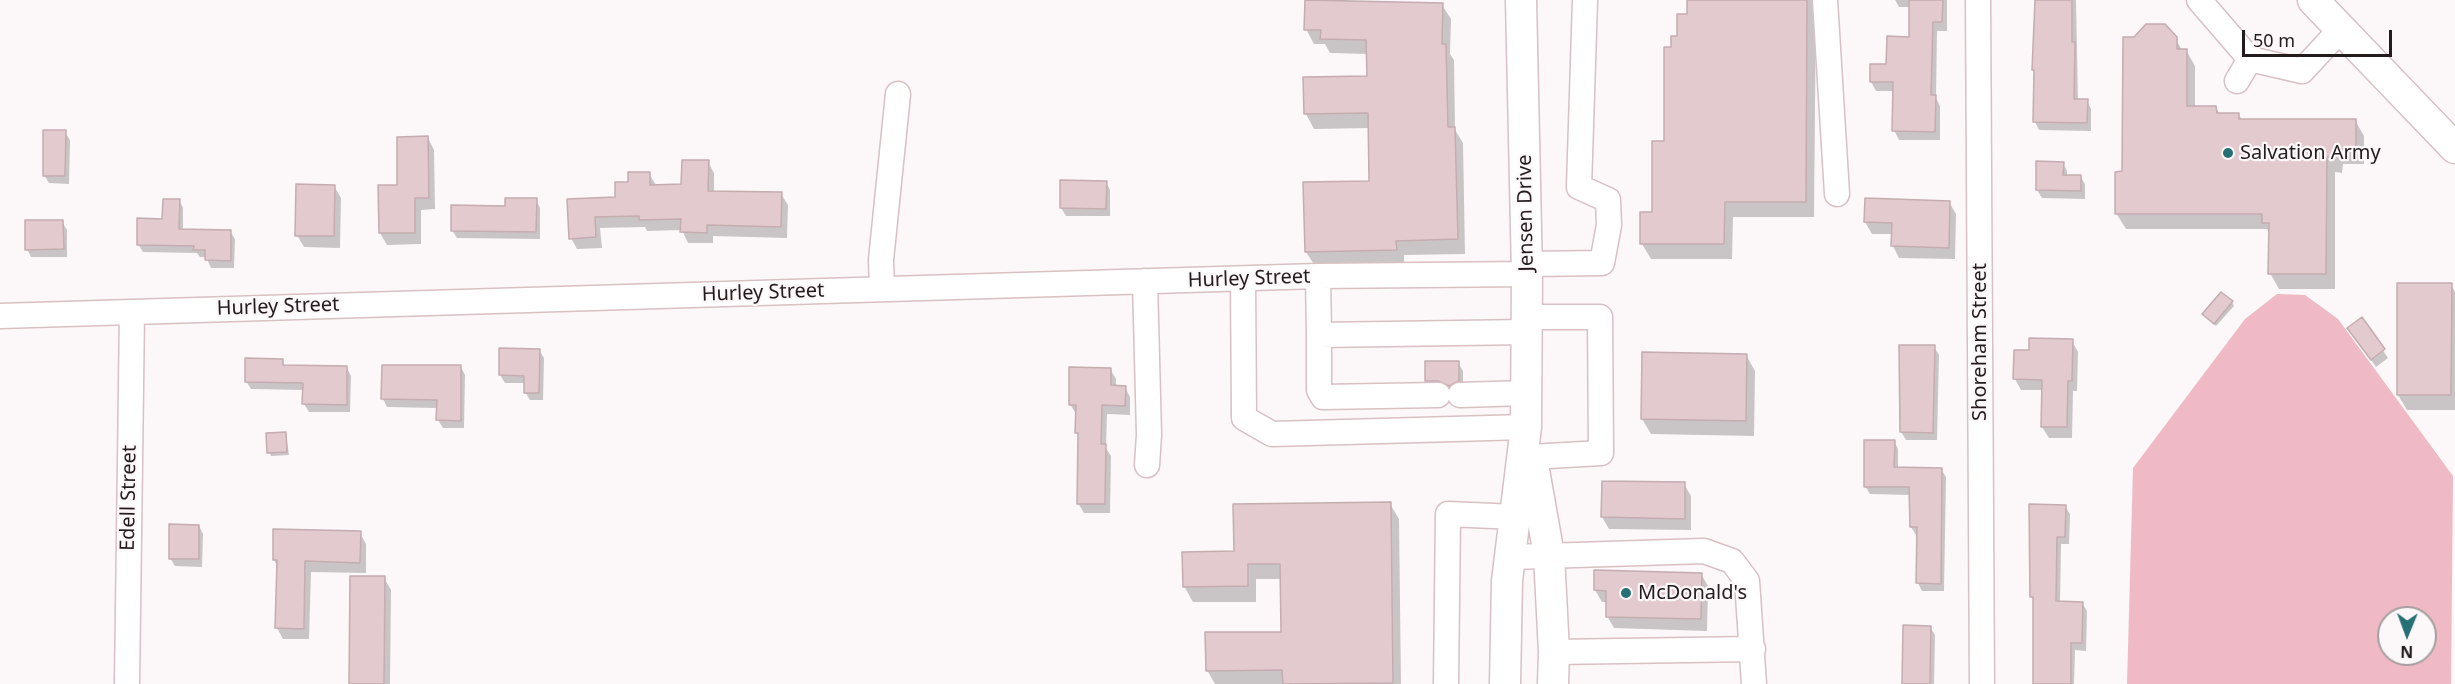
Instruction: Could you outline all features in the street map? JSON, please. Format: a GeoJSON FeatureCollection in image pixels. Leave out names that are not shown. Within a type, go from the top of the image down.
{"type":"FeatureCollection","features":[{"type":"Feature","properties":{"kind":"main road","name":"Jensen Drive"},"geometry":{"type":"LineString","coordinates":[[1505,684],[1506,613],[1526,427],[1527,269],[1521,0]]}},
{"type":"Feature","properties":{"kind":"main road"},"geometry":{"type":"LineString","coordinates":[[2313,0],[2455,148]]}},
{"type":"Feature","properties":{"kind":"main road","name":"Jensen Drive"},"geometry":{"type":"LineString","coordinates":[[1526,427],[1549,555],[1554,652],[1553,684]]}},
{"type":"Feature","properties":{"kind":"street","name":"Hurley Street"},"geometry":{"type":"LineString","coordinates":[[0,316],[1243,279],[1527,269],[1602,263],[1609,225],[1608,200],[1579,187],[1585,0]]}},
{"type":"Feature","properties":{"kind":"street"},"geometry":{"type":"LineString","coordinates":[[1825,0],[1837,194]]}},
{"type":"Feature","properties":{"kind":"street","name":"Shoreham Street"},"geometry":{"type":"LineString","coordinates":[[1978,0],[1982,684]]}},
{"type":"Feature","properties":{"kind":"street"},"geometry":{"type":"LineString","coordinates":[[2199,0],[2250,59],[2302,71],[2341,29]]}},
{"type":"Feature","properties":{"kind":"street"},"geometry":{"type":"LineString","coordinates":[[2236,81],[2250,59]]}},
{"type":"Feature","properties":{"kind":"street"},"geometry":{"type":"LineString","coordinates":[[882,290],[881,260],[898,94]]}},
{"type":"Feature","properties":{"kind":"street"},"geometry":{"type":"LineString","coordinates":[[1318,276],[1319,390],[1323,397],[1526,393]]}},
{"type":"Feature","properties":{"kind":"street"},"geometry":{"type":"LineString","coordinates":[[1243,279],[1244,418],[1272,434],[1526,427]]}},
{"type":"Feature","properties":{"kind":"street"},"geometry":{"type":"LineString","coordinates":[[1145,281],[1149,435],[1147,465]]}},
{"type":"Feature","properties":{"kind":"street","name":"Edell Street"},"geometry":{"type":"LineString","coordinates":[[127,684],[132,312]]}},
{"type":"Feature","properties":{"kind":"street"},"geometry":{"type":"LineString","coordinates":[[1319,335],[1527,325],[1600,317],[1600,453],[1531,457]]}},
{"type":"Feature","properties":{"kind":"street"},"geometry":{"type":"LineString","coordinates":[[1446,684],[1448,514],[1516,517]]}},
{"type":"Feature","properties":{"kind":"street"},"geometry":{"type":"LineString","coordinates":[[1512,557],[1704,552],[1732,561],[1747,581],[1754,684]]}},
{"type":"Feature","properties":{"kind":"street"},"geometry":{"type":"LineString","coordinates":[[1554,652],[1753,649]]}},
{"type":"Feature","properties":{"kind":"shaded area"},"geometry":{"type":"Polygon","coordinates":[[[2277,294],[2305,295],[2338,319],[2453,476],[2451,684],[2127,684],[2133,468],[2245,319],[2277,294]]]}},
{"type":"Feature","properties":{"kind":"building"},"geometry":{"type":"Polygon","coordinates":[[[1305,0],[1443,3],[1442,44],[1446,44],[1448,127],[1455,127],[1458,239],[1396,241],[1397,250],[1305,252],[1303,182],[1369,181],[1368,113],[1304,114],[1303,77],[1367,76],[1366,40],[1320,39],[1321,30],[1304,30],[1305,0]]]}},
{"type":"Feature","properties":{"kind":"building"},"geometry":{"type":"Polygon","coordinates":[[[1687,0],[1807,0],[1806,202],[1725,202],[1724,244],[1640,244],[1640,212],[1652,212],[1652,141],[1664,141],[1664,47],[1671,47],[1671,36],[1677,36],[1677,14],[1687,14],[1687,0]]]}},
{"type":"Feature","properties":{"kind":"building"},"geometry":{"type":"Polygon","coordinates":[[[1909,0],[1943,0],[1942,22],[1933,22],[1931,95],[1936,95],[1935,132],[1892,131],[1893,82],[1870,82],[1870,64],[1886,64],[1887,36],[1909,37],[1909,0]]]}},
{"type":"Feature","properties":{"kind":"building"},"geometry":{"type":"Polygon","coordinates":[[[2035,0],[2072,0],[2072,42],[2075,42],[2074,99],[2088,99],[2087,123],[2033,122],[2034,70],[2032,70],[2035,0]]]}},
{"type":"Feature","properties":{"kind":"building","name":"Salvation Army"},"geometry":{"type":"Polygon","coordinates":[[[2146,24],[2165,24],[2177,37],[2177,49],[2187,49],[2187,106],[2216,106],[2217,113],[2239,113],[2239,119],[2356,119],[2356,149],[2334,149],[2334,157],[2327,157],[2326,274],[2268,274],[2269,223],[2262,223],[2262,214],[2115,214],[2115,172],[2122,171],[2123,37],[2134,37],[2146,24]]]}},
{"type":"Feature","properties":{"kind":"building"},"geometry":{"type":"Polygon","coordinates":[[[43,130],[66,130],[65,176],[43,176],[43,130]]]}},
{"type":"Feature","properties":{"kind":"building"},"geometry":{"type":"Polygon","coordinates":[[[428,136],[429,198],[415,198],[415,233],[379,233],[378,185],[397,185],[397,137],[428,136]]]}},
{"type":"Feature","properties":{"kind":"building"},"geometry":{"type":"Polygon","coordinates":[[[682,160],[709,160],[708,191],[782,192],[781,227],[707,225],[707,233],[680,232],[681,219],[639,220],[639,216],[595,217],[596,237],[569,239],[567,199],[615,197],[615,182],[628,182],[628,172],[650,172],[650,185],[681,184],[682,160]]]}},
{"type":"Feature","properties":{"kind":"building"},"geometry":{"type":"Polygon","coordinates":[[[2036,161],[2064,162],[2063,175],[2081,175],[2081,191],[2036,190],[2036,161]]]}},
{"type":"Feature","properties":{"kind":"building"},"geometry":{"type":"Polygon","coordinates":[[[1060,180],[1107,181],[1106,209],[1060,208],[1060,180]]]}},
{"type":"Feature","properties":{"kind":"building"},"geometry":{"type":"Polygon","coordinates":[[[296,184],[335,185],[334,236],[295,236],[296,184]]]}},
{"type":"Feature","properties":{"kind":"building"},"geometry":{"type":"Polygon","coordinates":[[[505,198],[537,198],[536,232],[451,231],[451,205],[505,206],[505,198]]]}},
{"type":"Feature","properties":{"kind":"building"},"geometry":{"type":"Polygon","coordinates":[[[1865,198],[1950,201],[1949,248],[1891,246],[1892,223],[1864,222],[1865,198]]]}},
{"type":"Feature","properties":{"kind":"building"},"geometry":{"type":"Polygon","coordinates":[[[163,199],[180,199],[179,229],[231,230],[231,261],[205,260],[205,250],[193,250],[194,246],[137,245],[137,218],[162,219],[163,199]]]}},
{"type":"Feature","properties":{"kind":"building"},"geometry":{"type":"Polygon","coordinates":[[[25,220],[63,220],[64,249],[25,250],[25,220]]]}},
{"type":"Feature","properties":{"kind":"building"},"geometry":{"type":"Polygon","coordinates":[[[2397,283],[2452,283],[2451,395],[2397,395],[2397,283]]]}},
{"type":"Feature","properties":{"kind":"building"},"geometry":{"type":"Polygon","coordinates":[[[2221,292],[2233,301],[2214,324],[2202,314],[2221,292]]]}},
{"type":"Feature","properties":{"kind":"building"},"geometry":{"type":"Polygon","coordinates":[[[2362,317],[2385,349],[2371,360],[2347,328],[2362,317]]]}},
{"type":"Feature","properties":{"kind":"building"},"geometry":{"type":"Polygon","coordinates":[[[2029,338],[2073,339],[2072,381],[2068,381],[2067,427],[2041,427],[2042,380],[2013,379],[2014,350],[2029,350],[2029,338]]]}},
{"type":"Feature","properties":{"kind":"building"},"geometry":{"type":"Polygon","coordinates":[[[1899,345],[1935,345],[1933,433],[1900,432],[1899,345]]]}},
{"type":"Feature","properties":{"kind":"building"},"geometry":{"type":"Polygon","coordinates":[[[499,348],[540,349],[539,393],[524,393],[524,376],[499,375],[499,348]]]}},
{"type":"Feature","properties":{"kind":"building"},"geometry":{"type":"Polygon","coordinates":[[[1642,352],[1747,354],[1746,421],[1641,419],[1642,352]]]}},
{"type":"Feature","properties":{"kind":"building"},"geometry":{"type":"Polygon","coordinates":[[[245,358],[283,359],[283,365],[347,366],[347,405],[302,404],[303,383],[245,382],[245,358]]]}},
{"type":"Feature","properties":{"kind":"building"},"geometry":{"type":"Polygon","coordinates":[[[1425,361],[1459,361],[1459,381],[1449,386],[1438,381],[1425,381],[1425,361]]]}},
{"type":"Feature","properties":{"kind":"building"},"geometry":{"type":"Polygon","coordinates":[[[382,365],[461,365],[461,421],[436,420],[437,400],[381,399],[382,365]]]}},
{"type":"Feature","properties":{"kind":"building"},"geometry":{"type":"Polygon","coordinates":[[[1069,367],[1111,368],[1111,385],[1126,386],[1125,406],[1102,405],[1101,444],[1106,444],[1105,504],[1077,504],[1078,433],[1075,433],[1076,405],[1069,405],[1069,367]]]}},
{"type":"Feature","properties":{"kind":"building"},"geometry":{"type":"Polygon","coordinates":[[[286,432],[287,452],[267,453],[266,433],[286,432]]]}},
{"type":"Feature","properties":{"kind":"building"},"geometry":{"type":"Polygon","coordinates":[[[1864,440],[1895,440],[1894,467],[1942,468],[1941,584],[1916,583],[1917,527],[1910,527],[1909,487],[1864,487],[1864,440]]]}},
{"type":"Feature","properties":{"kind":"building"},"geometry":{"type":"Polygon","coordinates":[[[1602,481],[1685,482],[1685,519],[1601,517],[1602,481]]]}},
{"type":"Feature","properties":{"kind":"building"},"geometry":{"type":"Polygon","coordinates":[[[1391,502],[1393,683],[1283,684],[1282,670],[1206,671],[1205,632],[1281,632],[1280,564],[1248,564],[1248,586],[1183,587],[1182,552],[1234,551],[1233,504],[1391,502]]]}},
{"type":"Feature","properties":{"kind":"building"},"geometry":{"type":"Polygon","coordinates":[[[2029,504],[2066,505],[2065,537],[2057,537],[2056,601],[2083,602],[2082,643],[2071,643],[2071,684],[2033,684],[2033,597],[2030,597],[2029,504]]]}},
{"type":"Feature","properties":{"kind":"building"},"geometry":{"type":"Polygon","coordinates":[[[169,524],[199,525],[199,559],[169,559],[169,524]]]}},
{"type":"Feature","properties":{"kind":"building"},"geometry":{"type":"Polygon","coordinates":[[[273,529],[361,531],[360,563],[305,561],[304,629],[275,628],[277,560],[273,560],[273,529]]]}},
{"type":"Feature","properties":{"kind":"building"},"geometry":{"type":"Polygon","coordinates":[[[1594,570],[1702,573],[1701,619],[1606,617],[1606,591],[1594,590],[1594,570]]]}},
{"type":"Feature","properties":{"kind":"building"},"geometry":{"type":"Polygon","coordinates":[[[350,576],[385,576],[384,684],[349,684],[350,576]]]}},
{"type":"Feature","properties":{"kind":"building"},"geometry":{"type":"Polygon","coordinates":[[[1903,625],[1931,626],[1930,684],[1902,684],[1903,625]]]}},
{"type":"Feature","properties":{"kind":"place","name":"Salvation Army"},"geometry":{"type":"Point","coordinates":[2228,153]}},
{"type":"Feature","properties":{"kind":"place","name":"McDonald's"},"geometry":{"type":"Point","coordinates":[1626,593]}}]}
